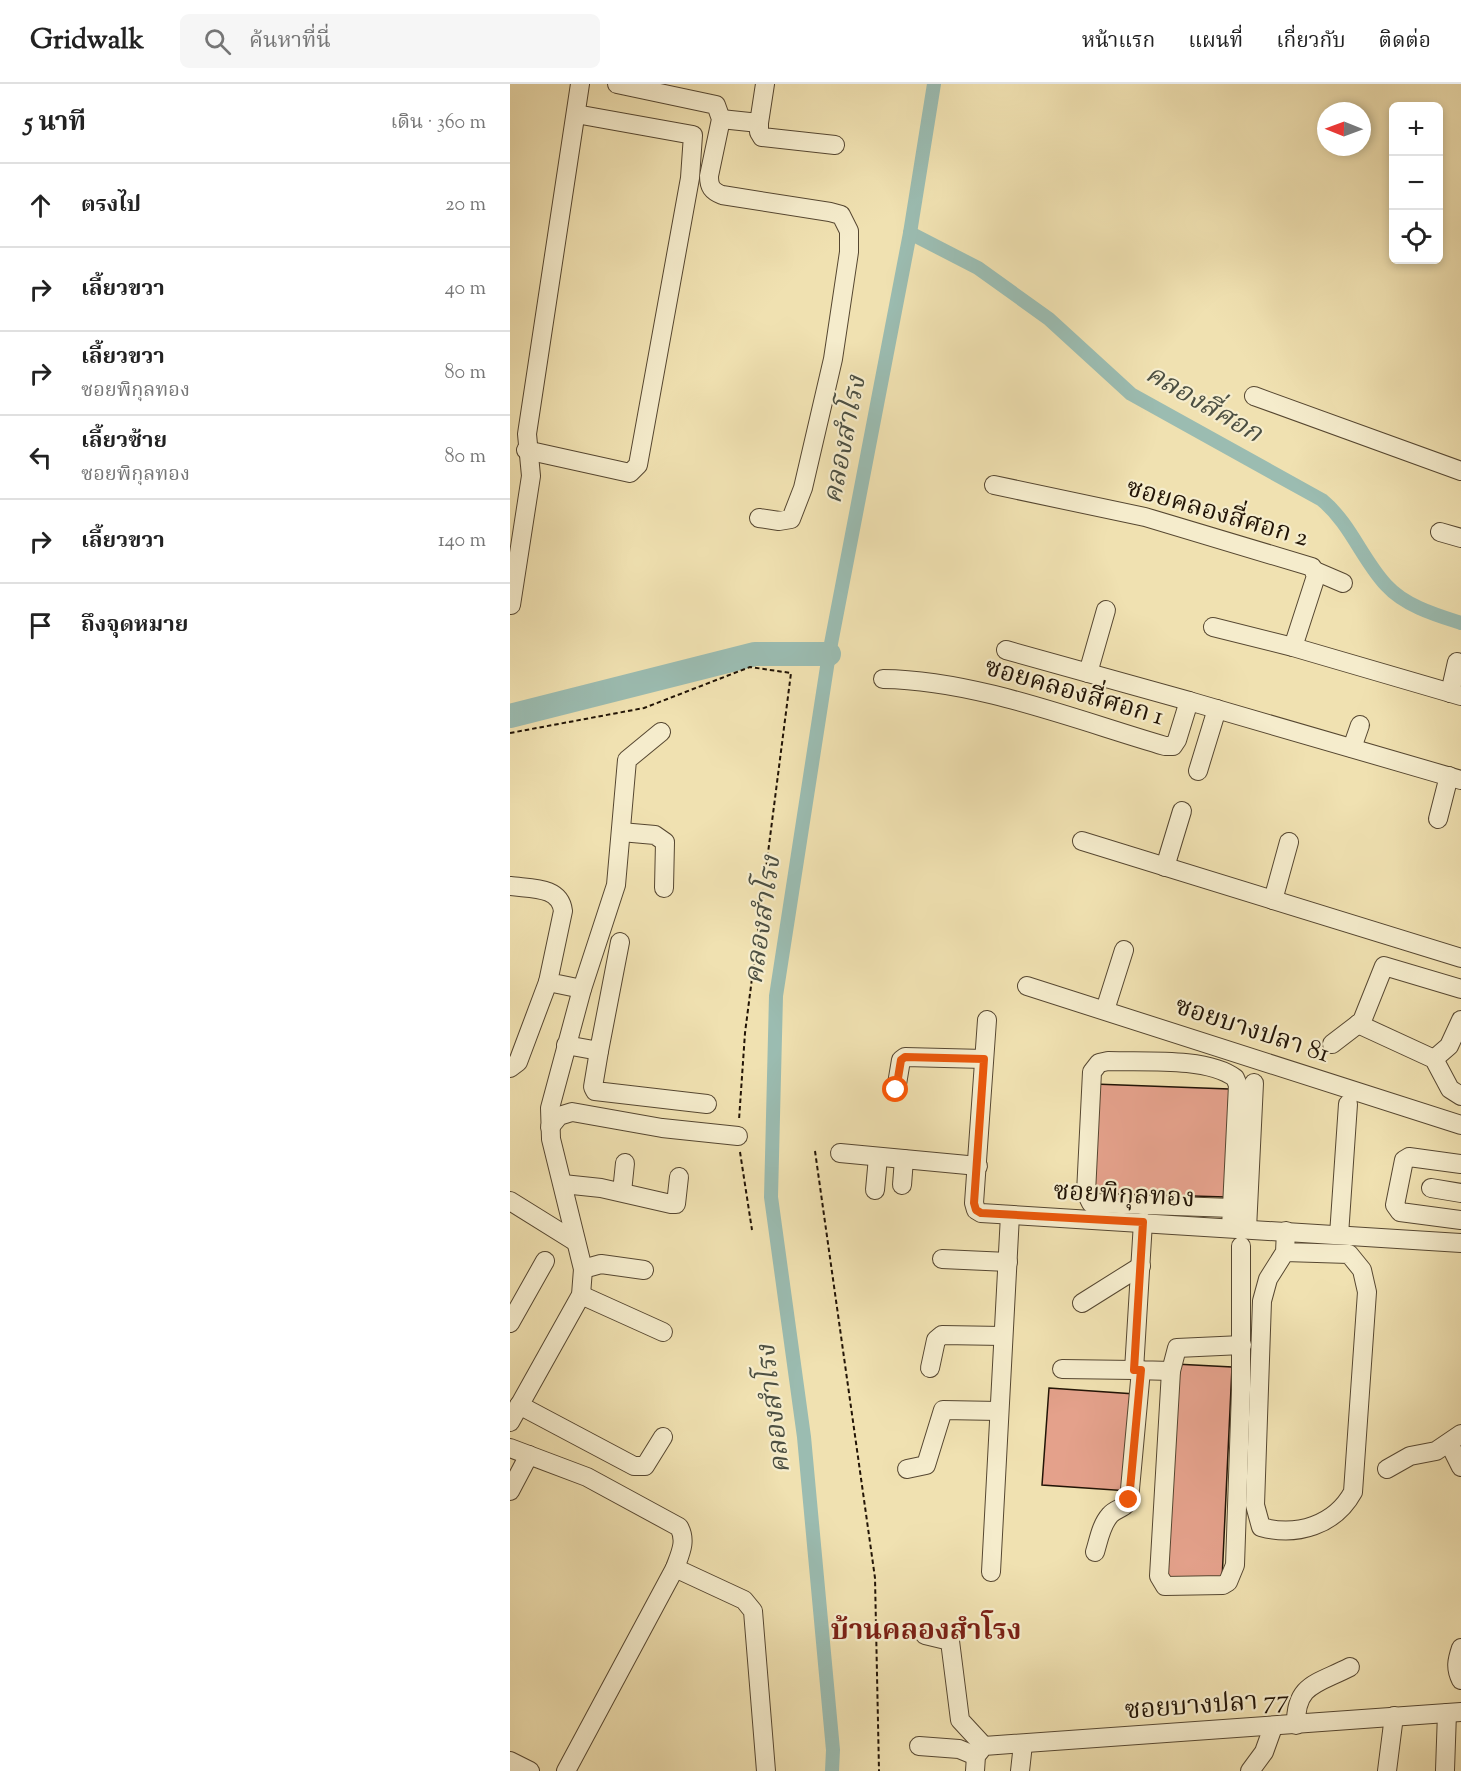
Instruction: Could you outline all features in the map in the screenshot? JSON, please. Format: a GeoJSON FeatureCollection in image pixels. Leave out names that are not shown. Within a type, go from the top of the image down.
{"type":"FeatureCollection","features":[{"type":"Feature","properties":{"kind":"street"},"geometry":{"type":"LineString","coordinates":[[511,605],[531,476],[526,450],[527,434],[580,84]]}},
{"type":"Feature","properties":{"kind":"street"},"geometry":{"type":"LineString","coordinates":[[617,84],[716,105],[721,119],[709,184],[714,191],[722,195],[841,215],[849,231],[849,252],[833,359],[803,488],[791,519],[779,521],[759,518]]}},
{"type":"Feature","properties":{"kind":"street"},"geometry":{"type":"LineString","coordinates":[[765,84],[759,123],[759,132],[762,137],[835,145]]}},
{"type":"Feature","properties":{"kind":"street"},"geometry":{"type":"LineString","coordinates":[[526,450],[630,473],[638,465],[690,178],[693,135],[576,114]]}},
{"type":"Feature","properties":{"kind":"street"},"geometry":{"type":"LineString","coordinates":[[721,119],[759,123]]}},
{"type":"Feature","properties":{"kind":"street"},"geometry":{"type":"LineString","coordinates":[[1254,396],[1461,471]]}},
{"type":"Feature","properties":{"kind":"street","name":"ซอยคลองสี่ศอก 2"},"geometry":{"type":"LineString","coordinates":[[994,485],[1145,517],[1312,567],[1316,571],[1316,576],[1293,647]]}},
{"type":"Feature","properties":{"kind":"street"},"geometry":{"type":"LineString","coordinates":[[1440,532],[1461,538]]}},
{"type":"Feature","properties":{"kind":"street"},"geometry":{"type":"LineString","coordinates":[[1316,571],[1343,583]]}},
{"type":"Feature","properties":{"kind":"street"},"geometry":{"type":"LineString","coordinates":[[1088,673],[1106,610]]}},
{"type":"Feature","properties":{"kind":"street"},"geometry":{"type":"LineString","coordinates":[[1213,627],[1293,647],[1455,694],[1457,662]]}},
{"type":"Feature","properties":{"kind":"street"},"geometry":{"type":"LineString","coordinates":[[1006,650],[1189,701]]}},
{"type":"Feature","properties":{"kind":"street","name":"ซอยคลองสี่ศอก 1"},"geometry":{"type":"LineString","coordinates":[[883,679],[915,679],[960,686],[1165,747],[1173,746],[1177,740],[1189,701],[1455,778]]}},
{"type":"Feature","properties":{"kind":"street"},"geometry":{"type":"LineString","coordinates":[[1198,771],[1217,709]]}},
{"type":"Feature","properties":{"kind":"street"},"geometry":{"type":"LineString","coordinates":[[1352,748],[1360,725]]}},
{"type":"Feature","properties":{"kind":"street"},"geometry":{"type":"LineString","coordinates":[[510,1422],[581,1294],[583,1269],[550,1126],[550,1107],[582,989],[615,891],[627,760],[662,732]]}},
{"type":"Feature","properties":{"kind":"street"},"geometry":{"type":"LineString","coordinates":[[1438,819],[1455,778]]}},
{"type":"Feature","properties":{"kind":"street"},"geometry":{"type":"LineString","coordinates":[[1165,867],[1182,811]]}},
{"type":"Feature","properties":{"kind":"street"},"geometry":{"type":"LineString","coordinates":[[621,832],[662,838],[665,842],[664,888]]}},
{"type":"Feature","properties":{"kind":"street"},"geometry":{"type":"LineString","coordinates":[[1082,841],[1461,958]]}},
{"type":"Feature","properties":{"kind":"street"},"geometry":{"type":"LineString","coordinates":[[1273,900],[1289,842]]}},
{"type":"Feature","properties":{"kind":"street"},"geometry":{"type":"LineString","coordinates":[[510,886],[555,893],[562,901],[563,911],[548,982],[518,1062],[510,1068]]}},
{"type":"Feature","properties":{"kind":"street"},"geometry":{"type":"LineString","coordinates":[[620,942],[599,1051],[593,1087],[595,1091],[707,1104]]}},
{"type":"Feature","properties":{"kind":"street"},"geometry":{"type":"LineString","coordinates":[[1105,1010],[1124,950]]}},
{"type":"Feature","properties":{"kind":"street"},"geometry":{"type":"LineString","coordinates":[[1332,1044],[1362,1021],[1384,966],[1461,989]]}},
{"type":"Feature","properties":{"kind":"street"},"geometry":{"type":"LineString","coordinates":[[548,982],[582,989]]}},
{"type":"Feature","properties":{"kind":"street","name":"ซอยบางปลา 81"},"geometry":{"type":"LineString","coordinates":[[1027,986],[1461,1125]]}},
{"type":"Feature","properties":{"kind":"street","name":"ซอยพิกุลทอง"},"geometry":{"type":"LineString","coordinates":[[987,1020],[974,1203],[976,1210],[981,1213],[1143,1222],[1240,1233],[1286,1231],[1461,1243]]}},
{"type":"Feature","properties":{"kind":"street"},"geometry":{"type":"LineString","coordinates":[[1434,1059],[1449,1046],[1461,1020]]}},
{"type":"Feature","properties":{"kind":"street"},"geometry":{"type":"LineString","coordinates":[[1358,1024],[1434,1059],[1450,1089],[1461,1096]]}},
{"type":"Feature","properties":{"kind":"street"},"geometry":{"type":"LineString","coordinates":[[566,1045],[599,1051]]}},
{"type":"Feature","properties":{"kind":"street"},"geometry":{"type":"LineString","coordinates":[[896,1090],[901,1060],[905,1057],[984,1059]]}},
{"type":"Feature","properties":{"kind":"street"},"geometry":{"type":"LineString","coordinates":[[1232,1208],[1091,1203],[1086,1193],[1092,1072],[1095,1067],[1108,1060],[1195,1065],[1213,1068],[1235,1078],[1238,1085],[1232,1208],[1240,1233]]}},
{"type":"Feature","properties":{"kind":"street"},"geometry":{"type":"LineString","coordinates":[[1242,1345],[1177,1348],[1171,1371],[1159,1580],[1165,1586],[1223,1585],[1232,1575],[1235,1565],[1242,1345],[1240,1233],[1254,1083]]}},
{"type":"Feature","properties":{"kind":"street"},"geometry":{"type":"LineString","coordinates":[[1339,1235],[1348,1104]]}},
{"type":"Feature","properties":{"kind":"street"},"geometry":{"type":"LineString","coordinates":[[550,1126],[559,1116],[572,1112],[662,1128],[738,1136]]}},
{"type":"Feature","properties":{"kind":"street"},"geometry":{"type":"LineString","coordinates":[[840,1153],[978,1166]]}},
{"type":"Feature","properties":{"kind":"street"},"geometry":{"type":"LineString","coordinates":[[874,1190],[878,1157]]}},
{"type":"Feature","properties":{"kind":"street"},"geometry":{"type":"LineString","coordinates":[[1461,1164],[1409,1157],[1404,1160],[1395,1205],[1400,1212],[1461,1220]]}},
{"type":"Feature","properties":{"kind":"street"},"geometry":{"type":"LineString","coordinates":[[902,1185],[904,1160]]}},
{"type":"Feature","properties":{"kind":"street"},"geometry":{"type":"LineString","coordinates":[[622,1192],[625,1163]]}},
{"type":"Feature","properties":{"kind":"street"},"geometry":{"type":"LineString","coordinates":[[563,1184],[622,1192],[676,1204],[679,1177]]}},
{"type":"Feature","properties":{"kind":"street"},"geometry":{"type":"LineString","coordinates":[[1431,1188],[1461,1192]]}},
{"type":"Feature","properties":{"kind":"street"},"geometry":{"type":"LineString","coordinates":[[510,1201],[576,1242]]}},
{"type":"Feature","properties":{"kind":"street"},"geometry":{"type":"LineString","coordinates":[[991,1572],[1010,1215]]}},
{"type":"Feature","properties":{"kind":"street"},"geometry":{"type":"LineString","coordinates":[[1095,1552],[1107,1520],[1112,1513],[1127,1505],[1129,1500],[1138,1370],[1143,1222]]}},
{"type":"Feature","properties":{"kind":"street"},"geometry":{"type":"LineString","coordinates":[[1285,1252],[1349,1254],[1362,1270],[1367,1292],[1353,1492],[1324,1522],[1307,1529],[1261,1527],[1255,1505],[1262,1301],[1268,1279],[1285,1252],[1286,1231]]}},
{"type":"Feature","properties":{"kind":"street"},"geometry":{"type":"LineString","coordinates":[[942,1258],[1008,1262]]}},
{"type":"Feature","properties":{"kind":"street"},"geometry":{"type":"LineString","coordinates":[[510,1323],[545,1261]]}},
{"type":"Feature","properties":{"kind":"street"},"geometry":{"type":"LineString","coordinates":[[583,1269],[601,1264],[644,1270]]}},
{"type":"Feature","properties":{"kind":"street"},"geometry":{"type":"LineString","coordinates":[[1082,1303],[1112,1282],[1141,1266]]}},
{"type":"Feature","properties":{"kind":"street"},"geometry":{"type":"LineString","coordinates":[[581,1294],[663,1332]]}},
{"type":"Feature","properties":{"kind":"street"},"geometry":{"type":"LineString","coordinates":[[930,1368],[936,1340],[942,1335],[1004,1336]]}},
{"type":"Feature","properties":{"kind":"street"},"geometry":{"type":"LineString","coordinates":[[1062,1369],[1171,1371]]}},
{"type":"Feature","properties":{"kind":"street"},"geometry":{"type":"LineString","coordinates":[[519,1405],[634,1466],[645,1466],[663,1437]]}},
{"type":"Feature","properties":{"kind":"street"},"geometry":{"type":"LineString","coordinates":[[907,1469],[926,1466],[943,1410],[999,1411]]}},
{"type":"Feature","properties":{"kind":"street"},"geometry":{"type":"LineString","coordinates":[[1387,1469],[1403,1459],[1436,1451],[1455,1439],[1461,1467]]}},
{"type":"Feature","properties":{"kind":"street"},"geometry":{"type":"LineString","coordinates":[[510,1448],[587,1477],[679,1527],[683,1540],[675,1568],[566,1771]]}},
{"type":"Feature","properties":{"kind":"street"},"geometry":{"type":"LineString","coordinates":[[510,1491],[529,1455]]}},
{"type":"Feature","properties":{"kind":"street"},"geometry":{"type":"LineString","coordinates":[[675,1568],[744,1600],[753,1611],[766,1771]]}},
{"type":"Feature","properties":{"kind":"street"},"geometry":{"type":"LineString","coordinates":[[925,1635],[950,1641],[960,1720],[978,1758]]}},
{"type":"Feature","properties":{"kind":"street"},"geometry":{"type":"LineString","coordinates":[[1461,1648],[1456,1661],[1456,1671],[1461,1680]]}},
{"type":"Feature","properties":{"kind":"street"},"geometry":{"type":"LineString","coordinates":[[1296,1725],[1295,1707],[1298,1699],[1306,1690],[1350,1667]]}},
{"type":"Feature","properties":{"kind":"street"},"geometry":{"type":"LineString","coordinates":[[1445,1770],[1454,1712]]}},
{"type":"Feature","properties":{"kind":"street","name":"ซอยบางปลา 77"},"geometry":{"type":"LineString","coordinates":[[919,1746],[959,1749],[978,1758],[1023,1743],[1273,1727],[1454,1712]]}},
{"type":"Feature","properties":{"kind":"street"},"geometry":{"type":"LineString","coordinates":[[1387,1771],[1394,1716]]}},
{"type":"Feature","properties":{"kind":"street"},"geometry":{"type":"LineString","coordinates":[[1250,1771],[1264,1752],[1273,1727]]}},
{"type":"Feature","properties":{"kind":"street"},"geometry":{"type":"LineString","coordinates":[[1020,1771],[1023,1743]]}},
{"type":"Feature","properties":{"kind":"street"},"geometry":{"type":"LineString","coordinates":[[510,1761],[530,1771]]}},
{"type":"Feature","properties":{"kind":"path"},"geometry":{"type":"LineString","coordinates":[[510,733],[644,708],[750,667],[791,673],[745,1033],[738,1136],[752,1230]]}},
{"type":"Feature","properties":{"kind":"path"},"geometry":{"type":"LineString","coordinates":[[815,1152],[874,1578],[879,1771]]}},
{"type":"Feature","properties":{"kind":"building"},"geometry":{"type":"Polygon","coordinates":[[[1094,1084],[1229,1089],[1226,1197],[1091,1193],[1094,1084]]]}},
{"type":"Feature","properties":{"kind":"building"},"geometry":{"type":"Polygon","coordinates":[[[1175,1364],[1232,1367],[1222,1580],[1166,1577],[1175,1364]]]}},
{"type":"Feature","properties":{"kind":"building"},"geometry":{"type":"Polygon","coordinates":[[[1049,1388],[1135,1394],[1129,1491],[1042,1485],[1049,1388]]]}},
{"type":"Feature","properties":{"kind":"waterway","name":"คลองสำโรง"},"geometry":{"type":"LineString","coordinates":[[832,1771],[833,1750],[804,1437],[771,1197],[776,996],[829,654],[910,233],[934,84]]}},
{"type":"Feature","properties":{"kind":"waterway","name":"คลองสี่ศอก"},"geometry":{"type":"LineString","coordinates":[[910,233],[978,268],[1049,319],[1131,394],[1322,500],[1340,519],[1386,585],[1402,599],[1421,609],[1461,623]]}},
{"type":"Feature","properties":{"kind":"waterway"},"geometry":{"type":"LineString","coordinates":[[510,716],[755,654],[829,654]]}},
{"type":"Feature","properties":{"kind":"district","name":"บ้านคลองสำโรง"},"geometry":{"type":"Point","coordinates":[926,1632]}},
{"type":"Feature","properties":{"kind":"route"},"geometry":{"type":"LineString","coordinates":[[896,1090],[901,1060],[905,1057],[984,1059],[974,1203],[976,1210],[981,1213],[1143,1222],[1134,1370],[1141,1370],[1129,1500]]}}]}
